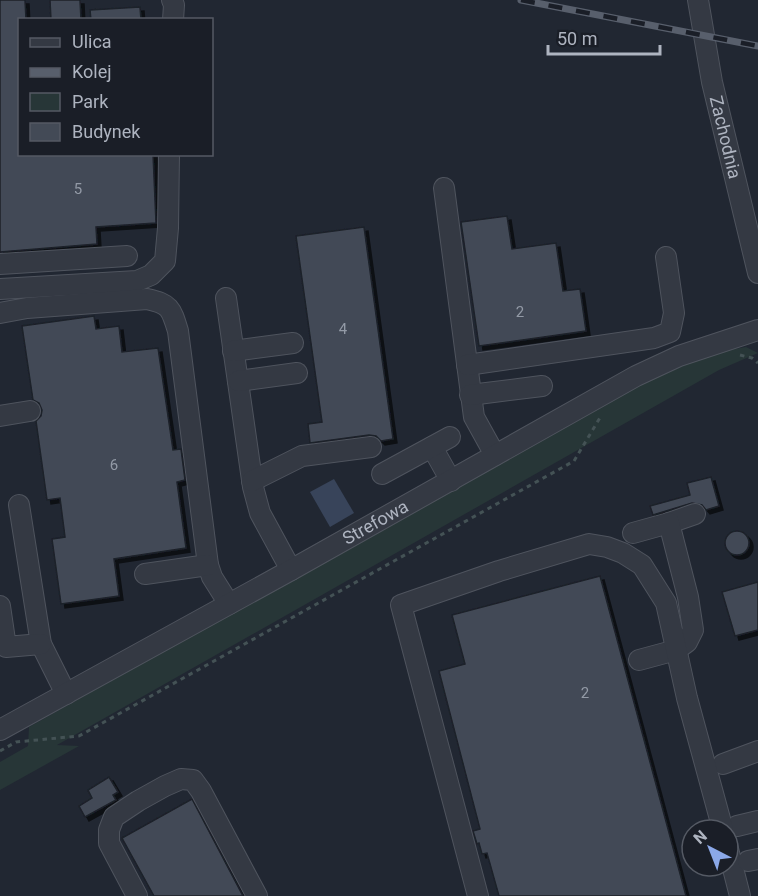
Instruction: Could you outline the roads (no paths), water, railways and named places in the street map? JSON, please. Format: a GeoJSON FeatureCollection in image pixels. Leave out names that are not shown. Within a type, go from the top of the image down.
{"type":"FeatureCollection","features":[{"type":"Feature","properties":{"kind":"street"},"geometry":{"type":"LineString","coordinates":[[172,0],[173,18]]}},
{"type":"Feature","properties":{"kind":"street","name":"Zachodnia"},"geometry":{"type":"LineString","coordinates":[[698,0],[712,82],[758,273]]}},
{"type":"Feature","properties":{"kind":"street"},"geometry":{"type":"LineString","coordinates":[[0,289],[137,281],[151,275],[165,261],[169,156]]}},
{"type":"Feature","properties":{"kind":"street"},"geometry":{"type":"LineString","coordinates":[[444,188],[474,417],[495,455]]}},
{"type":"Feature","properties":{"kind":"street"},"geometry":{"type":"LineString","coordinates":[[0,264],[127,256]]}},
{"type":"Feature","properties":{"kind":"street"},"geometry":{"type":"LineString","coordinates":[[466,365],[654,338],[670,332],[674,313],[666,257]]}},
{"type":"Feature","properties":{"kind":"street"},"geometry":{"type":"LineString","coordinates":[[225,298],[252,481],[260,513],[291,570]]}},
{"type":"Feature","properties":{"kind":"street"},"geometry":{"type":"LineString","coordinates":[[0,313],[27,308],[147,299],[164,303],[172,311],[178,331],[208,565],[212,577],[229,604]]}},
{"type":"Feature","properties":{"kind":"street","name":"Strefowa"},"geometry":{"type":"LineString","coordinates":[[0,730],[636,376],[679,356],[758,330]]}},
{"type":"Feature","properties":{"kind":"street"},"geometry":{"type":"LineString","coordinates":[[233,351],[293,343]]}},
{"type":"Feature","properties":{"kind":"street"},"geometry":{"type":"LineString","coordinates":[[238,381],[297,373]]}},
{"type":"Feature","properties":{"kind":"street"},"geometry":{"type":"LineString","coordinates":[[470,395],[542,386]]}},
{"type":"Feature","properties":{"kind":"street"},"geometry":{"type":"LineString","coordinates":[[0,416],[30,411]]}},
{"type":"Feature","properties":{"kind":"street"},"geometry":{"type":"LineString","coordinates":[[382,474],[450,437]]}},
{"type":"Feature","properties":{"kind":"street"},"geometry":{"type":"LineString","coordinates":[[252,481],[302,456],[370,447]]}},
{"type":"Feature","properties":{"kind":"street"},"geometry":{"type":"LineString","coordinates":[[432,447],[451,481]]}},
{"type":"Feature","properties":{"kind":"street"},"geometry":{"type":"LineString","coordinates":[[19,505],[41,644],[66,694]]}},
{"type":"Feature","properties":{"kind":"street"},"geometry":{"type":"LineString","coordinates":[[633,533],[695,514]]}},
{"type":"Feature","properties":{"kind":"street"},"geometry":{"type":"LineString","coordinates":[[639,660],[676,650],[687,642],[693,630],[688,597],[669,523]]}},
{"type":"Feature","properties":{"kind":"street"},"geometry":{"type":"LineString","coordinates":[[478,896],[402,605],[499,571],[589,544],[623,553],[642,565],[666,603],[676,650],[727,818]]}},
{"type":"Feature","properties":{"kind":"street"},"geometry":{"type":"LineString","coordinates":[[145,574],[208,565]]}},
{"type":"Feature","properties":{"kind":"street"},"geometry":{"type":"LineString","coordinates":[[0,606],[6,647],[41,644]]}},
{"type":"Feature","properties":{"kind":"street"},"geometry":{"type":"LineString","coordinates":[[723,764],[758,751]]}},
{"type":"Feature","properties":{"kind":"street"},"geometry":{"type":"LineString","coordinates":[[136,896],[110,843],[109,830],[114,817],[138,801],[181,779],[193,780],[201,791],[257,896]]}},
{"type":"Feature","properties":{"kind":"street"},"geometry":{"type":"LineString","coordinates":[[740,826],[758,821]]}},
{"type":"Feature","properties":{"kind":"street"},"geometry":{"type":"LineString","coordinates":[[735,878],[740,896]]}},
{"type":"Feature","properties":{"kind":"water"},"geometry":{"type":"Polygon","coordinates":[[[334,479],[354,513],[330,527],[310,492],[334,479]]]}},
{"type":"Feature","properties":{"kind":"railway"},"geometry":{"type":"LineString","coordinates":[[521,0],[758,46]]}}]}
